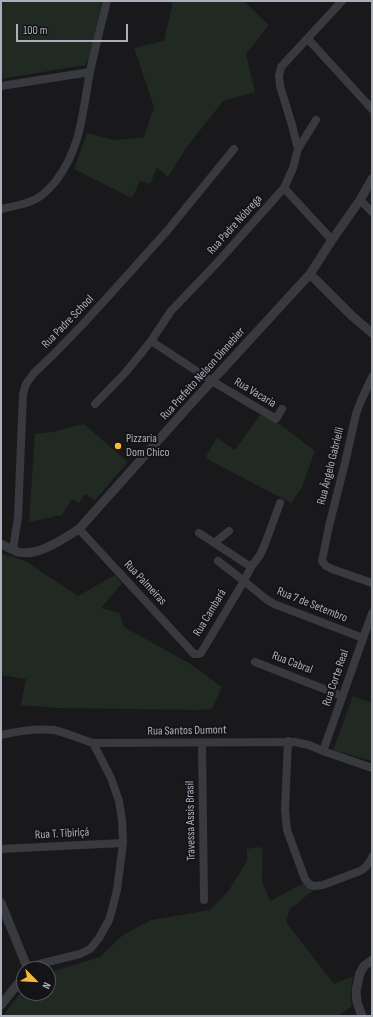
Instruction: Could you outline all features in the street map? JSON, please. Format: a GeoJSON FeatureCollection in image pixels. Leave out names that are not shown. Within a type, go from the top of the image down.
{"type":"FeatureCollection","features":[{"type":"Feature","properties":{"kind":"street"},"geometry":{"type":"LineString","coordinates":[[1,208],[23,204],[36,199],[50,188],[67,164],[75,148],[81,127],[90,72],[107,1]]}},
{"type":"Feature","properties":{"kind":"street","name":"Rua Padre Nóbrega"},"geometry":{"type":"LineString","coordinates":[[96,404],[126,372],[151,341],[171,311],[216,264],[284,188],[293,168],[298,149],[280,86],[279,76],[281,67],[342,1]]}},
{"type":"Feature","properties":{"kind":"street"},"geometry":{"type":"LineString","coordinates":[[308,39],[372,109]]}},
{"type":"Feature","properties":{"kind":"street"},"geometry":{"type":"LineString","coordinates":[[1,86],[90,72]]}},
{"type":"Feature","properties":{"kind":"street"},"geometry":{"type":"LineString","coordinates":[[298,149],[316,120]]}},
{"type":"Feature","properties":{"kind":"street","name":"Rua Padre School"},"geometry":{"type":"LineString","coordinates":[[13,549],[18,516],[23,394],[26,384],[34,373],[55,354],[146,255],[234,149]]}},
{"type":"Feature","properties":{"kind":"street","name":"Rua Prefeito Nelson Dinnebier"},"geometry":{"type":"LineString","coordinates":[[1,544],[19,552],[26,553],[45,548],[79,529],[310,274],[360,200],[372,179]]}},
{"type":"Feature","properties":{"kind":"street"},"geometry":{"type":"LineString","coordinates":[[284,188],[332,240]]}},
{"type":"Feature","properties":{"kind":"street"},"geometry":{"type":"LineString","coordinates":[[360,200],[372,212]]}},
{"type":"Feature","properties":{"kind":"street"},"geometry":{"type":"LineString","coordinates":[[310,274],[351,315],[372,333]]}},
{"type":"Feature","properties":{"kind":"street"},"geometry":{"type":"LineString","coordinates":[[151,341],[212,381]]}},
{"type":"Feature","properties":{"kind":"street","name":"Rua Ângelo Gabrielli"},"geometry":{"type":"LineString","coordinates":[[372,377],[356,414],[322,558],[323,563],[332,569],[372,583]]}},
{"type":"Feature","properties":{"kind":"street","name":"Rua Vacaria"},"geometry":{"type":"LineString","coordinates":[[212,381],[276,419],[282,409]]}},
{"type":"Feature","properties":{"kind":"street","name":"Rua Cambará"},"geometry":{"type":"LineString","coordinates":[[194,654],[201,652],[251,567],[260,555],[280,503]]}},
{"type":"Feature","properties":{"kind":"street","name":"Rua Palmeiras"},"geometry":{"type":"LineString","coordinates":[[79,529],[194,654]]}},
{"type":"Feature","properties":{"kind":"street"},"geometry":{"type":"LineString","coordinates":[[214,543],[229,531]]}},
{"type":"Feature","properties":{"kind":"street"},"geometry":{"type":"LineString","coordinates":[[199,533],[251,567]]}},
{"type":"Feature","properties":{"kind":"street","name":"Rua 7 de Setembro"},"geometry":{"type":"LineString","coordinates":[[218,561],[274,604],[363,638]]}},
{"type":"Feature","properties":{"kind":"street","name":"Rua Corte Real"},"geometry":{"type":"LineString","coordinates":[[323,751],[372,613]]}},
{"type":"Feature","properties":{"kind":"street","name":"Rua Cabral"},"geometry":{"type":"LineString","coordinates":[[255,662],[342,696]]}},
{"type":"Feature","properties":{"kind":"street","name":"Rua Santos Dumont"},"geometry":{"type":"LineString","coordinates":[[1,735],[38,729],[54,730],[66,733],[93,743],[288,741],[300,743],[372,768]]}},
{"type":"Feature","properties":{"kind":"street"},"geometry":{"type":"LineString","coordinates":[[288,741],[285,809],[287,830],[305,879],[312,886],[320,886],[364,869],[372,857]]}},
{"type":"Feature","properties":{"kind":"street"},"geometry":{"type":"LineString","coordinates":[[55,961],[80,954],[90,949],[100,938],[109,920],[115,901],[123,842],[122,820],[119,801],[93,743]]}},
{"type":"Feature","properties":{"kind":"street","name":"Travessa Assis Brasil"},"geometry":{"type":"LineString","coordinates":[[202,743],[204,900]]}},
{"type":"Feature","properties":{"kind":"street","name":"Rua T. Tibiriçá"},"geometry":{"type":"LineString","coordinates":[[1,849],[123,842]]}},
{"type":"Feature","properties":{"kind":"street"},"geometry":{"type":"LineString","coordinates":[[1,903],[23,961]]}},
{"type":"Feature","properties":{"kind":"street"},"geometry":{"type":"LineString","coordinates":[[362,1016],[357,1002],[356,991],[360,974],[364,966],[372,960]]}},
{"type":"Feature","properties":{"kind":"street"},"geometry":{"type":"LineString","coordinates":[[1,1005],[16,986]]}},
{"type":"Feature","properties":{"kind":"shaded area"},"geometry":{"type":"Polygon","coordinates":[[[1,1],[102,1],[89,60],[85,65],[1,79],[1,1]]]}},
{"type":"Feature","properties":{"kind":"shaded area"},"geometry":{"type":"Polygon","coordinates":[[[173,1],[244,1],[269,25],[246,54],[255,92],[223,101],[186,148],[168,177],[157,168],[150,184],[140,181],[132,198],[74,169],[87,133],[115,140],[144,137],[154,107],[134,48],[164,41],[173,1]]]}},
{"type":"Feature","properties":{"kind":"shaded area"},"geometry":{"type":"Polygon","coordinates":[[[260,415],[281,425],[315,451],[302,487],[291,503],[205,458],[217,438],[235,450],[260,415]]]}},
{"type":"Feature","properties":{"kind":"shaded area"},"geometry":{"type":"Polygon","coordinates":[[[84,424],[128,462],[95,500],[85,494],[79,503],[72,499],[62,515],[29,522],[35,434],[52,432],[84,424]]]}},
{"type":"Feature","properties":{"kind":"shaded area"},"geometry":{"type":"Polygon","coordinates":[[[1,553],[25,561],[78,596],[115,575],[122,583],[101,608],[119,613],[124,627],[189,663],[222,687],[212,709],[57,708],[21,705],[26,679],[1,675],[1,553]]]}},
{"type":"Feature","properties":{"kind":"shaded area"},"geometry":{"type":"Polygon","coordinates":[[[353,696],[372,703],[372,761],[333,750],[353,696]]]}},
{"type":"Feature","properties":{"kind":"shaded area"},"geometry":{"type":"Polygon","coordinates":[[[259,847],[263,849],[262,881],[270,901],[304,883],[314,890],[290,909],[286,922],[334,984],[353,976],[350,995],[352,1006],[338,1016],[3,1016],[16,999],[16,1001],[56,1001],[56,971],[100,957],[123,935],[151,920],[210,910],[229,890],[247,861],[247,849],[259,847]]]}},
{"type":"Feature","properties":{"kind":"place","name":"Pizzaria Dom Chico"},"geometry":{"type":"Point","coordinates":[118,446]}}]}
